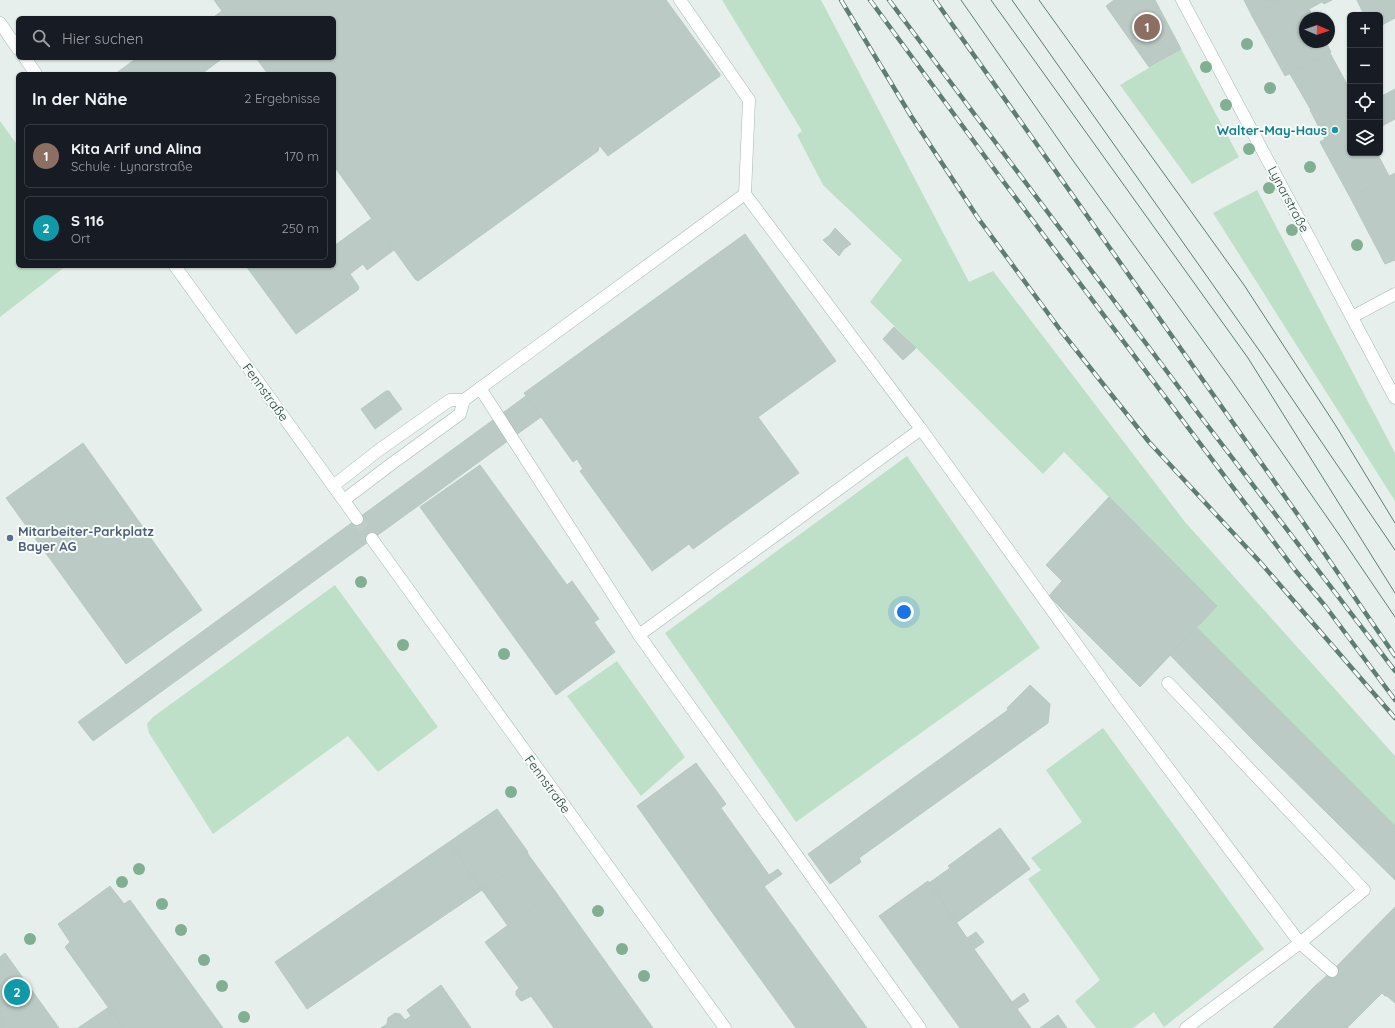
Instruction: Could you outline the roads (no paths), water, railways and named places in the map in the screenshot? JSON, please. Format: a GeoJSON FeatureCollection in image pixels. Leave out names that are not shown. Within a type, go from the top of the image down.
{"type":"FeatureCollection","features":[{"type":"Feature","properties":{"kind":"main road"},"geometry":{"type":"LineString","coordinates":[[680,0],[749,100],[745,194],[921,429],[1116,699],[1300,943],[1332,971]]}},
{"type":"Feature","properties":{"kind":"main road","name":"Lynarstraße"},"geometry":{"type":"LineString","coordinates":[[1182,0],[1395,398]]}},
{"type":"Feature","properties":{"kind":"main road"},"geometry":{"type":"LineString","coordinates":[[0,23],[16,46]]}},
{"type":"Feature","properties":{"kind":"main road"},"geometry":{"type":"LineString","coordinates":[[26,60],[35,72]]}},
{"type":"Feature","properties":{"kind":"main road"},"geometry":{"type":"LineString","coordinates":[[333,486],[379,450],[450,400],[464,400],[745,194]]}},
{"type":"Feature","properties":{"kind":"main road","name":"Fennstraße"},"geometry":{"type":"LineString","coordinates":[[176,268],[357,519]]}},
{"type":"Feature","properties":{"kind":"main road"},"geometry":{"type":"LineString","coordinates":[[1352,317],[1395,294]]}},
{"type":"Feature","properties":{"kind":"main road"},"geometry":{"type":"LineString","coordinates":[[480,388],[639,635],[920,1028]]}},
{"type":"Feature","properties":{"kind":"main road"},"geometry":{"type":"LineString","coordinates":[[344,500],[460,414],[464,400]]}},
{"type":"Feature","properties":{"kind":"main road"},"geometry":{"type":"LineString","coordinates":[[639,635],[921,429]]}},
{"type":"Feature","properties":{"kind":"main road","name":"Fennstraße"},"geometry":{"type":"LineString","coordinates":[[372,539],[725,1028]]}},
{"type":"Feature","properties":{"kind":"main road"},"geometry":{"type":"LineString","coordinates":[[1168,683],[1364,890],[1300,943],[1186,1028]]}},
{"type":"Feature","properties":{"kind":"tunnel"},"geometry":{"type":"LineString","coordinates":[[357,519],[372,539]]}},
{"type":"Feature","properties":{"kind":"tram line"},"geometry":{"type":"LineString","coordinates":[[961,0],[1074,162],[1230,378],[1395,617]]}},
{"type":"Feature","properties":{"kind":"tram line"},"geometry":{"type":"LineString","coordinates":[[991,0],[1248,358],[1395,593]]}},
{"type":"Feature","properties":{"kind":"tram line"},"geometry":{"type":"LineString","coordinates":[[1012,0],[1261,353],[1395,550]]}},
{"type":"Feature","properties":{"kind":"tram line"},"geometry":{"type":"LineString","coordinates":[[1039,0],[1244,285],[1336,426],[1395,523]]}},
{"type":"Feature","properties":{"kind":"railway"},"geometry":{"type":"LineString","coordinates":[[841,0],[911,116],[978,218],[1061,331],[1149,442],[1260,562],[1395,718]]}},
{"type":"Feature","properties":{"kind":"railway"},"geometry":{"type":"LineString","coordinates":[[870,0],[1000,177],[1295,570],[1326,607],[1395,700]]}},
{"type":"Feature","properties":{"kind":"railway"},"geometry":{"type":"LineString","coordinates":[[889,0],[1198,413],[1395,671]]}},
{"type":"Feature","properties":{"kind":"railway"},"geometry":{"type":"LineString","coordinates":[[935,0],[1305,525],[1395,656]]}},
{"type":"Feature","properties":{"kind":"place","name":"Kita Arif und Alina"},"geometry":{"type":"Point","coordinates":[1147,27]}},
{"type":"Feature","properties":{"kind":"place","name":"Walter-May-Haus"},"geometry":{"type":"Point","coordinates":[1335,130]}},
{"type":"Feature","properties":{"kind":"place","name":"Mitarbeiter-Parkplatz Bayer AG"},"geometry":{"type":"Point","coordinates":[10,538]}},
{"type":"Feature","properties":{"kind":"place","name":"S 116"},"geometry":{"type":"Point","coordinates":[17,992]}}]}
